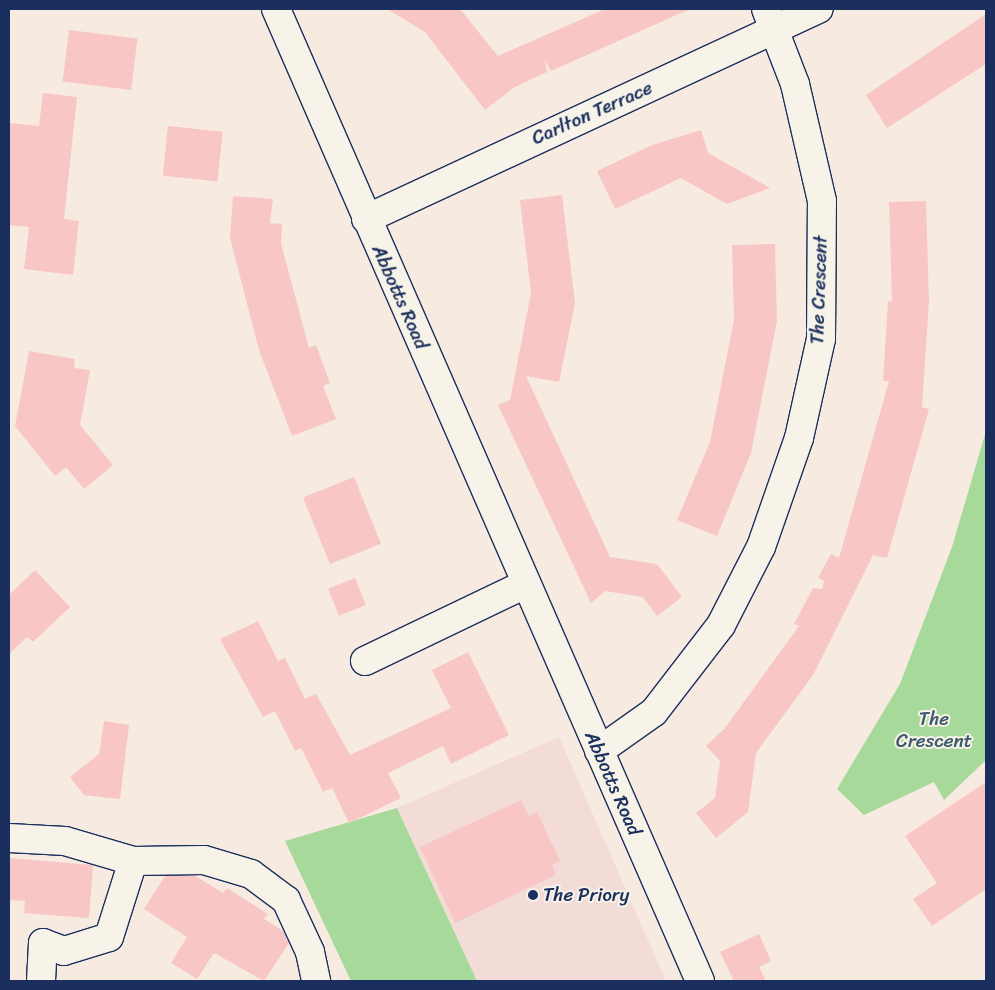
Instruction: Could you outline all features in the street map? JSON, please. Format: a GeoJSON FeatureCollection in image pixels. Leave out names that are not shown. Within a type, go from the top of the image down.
{"type":"FeatureCollection","features":[{"type":"Feature","properties":{"kind":"street","name":"Abbotts Road"},"geometry":{"type":"LineString","coordinates":[[276,9],[366,220],[700,981]]}},
{"type":"Feature","properties":{"kind":"street","name":"Carlton Terrace"},"geometry":{"type":"LineString","coordinates":[[366,220],[772,20],[819,9]]}},
{"type":"Feature","properties":{"kind":"street","name":"The Crescent"},"geometry":{"type":"LineString","coordinates":[[599,751],[654,712],[721,625],[761,547],[800,438],[821,339],[822,201],[772,20]]}},
{"type":"Feature","properties":{"kind":"street"},"geometry":{"type":"LineString","coordinates":[[365,661],[526,584]]}},
{"type":"Feature","properties":{"kind":"street"},"geometry":{"type":"LineString","coordinates":[[9,838],[65,841],[133,860],[204,860],[252,874],[286,900],[310,952],[316,981]]}},
{"type":"Feature","properties":{"kind":"street"},"geometry":{"type":"LineString","coordinates":[[41,981],[43,944],[64,951],[108,937],[133,860]]}},
{"type":"Feature","properties":{"kind":"shaded area","name":"The Priory"},"geometry":{"type":"Polygon","coordinates":[[[559,737],[666,981],[477,981],[397,808],[559,737]]]}},
{"type":"Feature","properties":{"kind":"green space","name":"The Crescent"},"geometry":{"type":"Polygon","coordinates":[[[986,431],[986,760],[944,800],[934,782],[864,815],[837,789],[900,684],[952,547],[986,431]]]}},
{"type":"Feature","properties":{"kind":"green space"},"geometry":{"type":"Polygon","coordinates":[[[397,808],[477,981],[351,981],[285,841],[397,808]]]}},
{"type":"Feature","properties":{"kind":"building"},"geometry":{"type":"Polygon","coordinates":[[[387,9],[460,9],[498,56],[605,9],[690,9],[551,71],[545,60],[547,72],[515,87],[485,110],[425,32],[387,9]]]}},
{"type":"Feature","properties":{"kind":"building"},"geometry":{"type":"Polygon","coordinates":[[[986,14],[986,64],[887,128],[866,95],[986,14]]]}},
{"type":"Feature","properties":{"kind":"building"},"geometry":{"type":"Polygon","coordinates":[[[69,30],[137,38],[131,90],[63,82],[69,30]]]}},
{"type":"Feature","properties":{"kind":"building"},"geometry":{"type":"Polygon","coordinates":[[[43,93],[77,97],[64,219],[79,221],[73,275],[24,269],[29,227],[9,225],[9,123],[39,126],[43,93]]]}},
{"type":"Feature","properties":{"kind":"building"},"geometry":{"type":"Polygon","coordinates":[[[168,126],[223,132],[217,181],[163,176],[168,126]]]}},
{"type":"Feature","properties":{"kind":"building"},"geometry":{"type":"Polygon","coordinates":[[[701,130],[708,153],[770,188],[727,204],[681,178],[615,209],[597,171],[652,145],[701,130]]]}},
{"type":"Feature","properties":{"kind":"building"},"geometry":{"type":"Polygon","coordinates":[[[562,195],[575,303],[559,382],[526,376],[610,557],[657,564],[682,597],[657,616],[643,597],[605,591],[591,603],[498,405],[510,400],[531,293],[520,200],[562,195]]]}},
{"type":"Feature","properties":{"kind":"building"},"geometry":{"type":"Polygon","coordinates":[[[233,196],[273,199],[270,223],[282,224],[281,243],[309,348],[316,345],[330,383],[323,386],[336,419],[292,436],[259,350],[230,238],[233,196]]]}},
{"type":"Feature","properties":{"kind":"building"},"geometry":{"type":"Polygon","coordinates":[[[926,201],[929,301],[922,407],[929,409],[887,558],[873,555],[813,675],[756,753],[748,812],[716,838],[696,813],[715,798],[720,761],[706,746],[725,728],[799,626],[794,624],[813,588],[822,589],[824,581],[818,578],[831,554],[839,558],[889,381],[883,381],[888,301],[892,302],[889,202],[926,201]]]}},
{"type":"Feature","properties":{"kind":"building"},"geometry":{"type":"Polygon","coordinates":[[[775,244],[777,321],[751,453],[717,536],[677,520],[710,442],[734,319],[732,245],[775,244]]]}},
{"type":"Feature","properties":{"kind":"building"},"geometry":{"type":"Polygon","coordinates":[[[29,351],[75,359],[74,368],[90,370],[80,425],[113,465],[84,489],[66,467],[55,476],[15,426],[29,351]]]}},
{"type":"Feature","properties":{"kind":"building"},"geometry":{"type":"Polygon","coordinates":[[[354,477],[381,544],[330,564],[303,498],[354,477]]]}},
{"type":"Feature","properties":{"kind":"building"},"geometry":{"type":"Polygon","coordinates":[[[35,570],[70,607],[33,642],[27,637],[9,654],[9,595],[35,570]]]}},
{"type":"Feature","properties":{"kind":"building"},"geometry":{"type":"Polygon","coordinates":[[[355,578],[366,605],[339,616],[328,589],[355,578]]]}},
{"type":"Feature","properties":{"kind":"building"},"geometry":{"type":"Polygon","coordinates":[[[258,621],[278,661],[285,658],[305,699],[316,694],[350,755],[451,708],[432,670],[468,652],[509,735],[451,764],[443,746],[388,773],[401,798],[349,823],[332,788],[323,792],[301,748],[295,751],[275,711],[263,717],[220,639],[258,621]]]}},
{"type":"Feature","properties":{"kind":"building"},"geometry":{"type":"Polygon","coordinates":[[[104,721],[129,725],[120,799],[84,795],[70,777],[99,754],[104,721]]]}},
{"type":"Feature","properties":{"kind":"building"},"geometry":{"type":"Polygon","coordinates":[[[986,782],[986,889],[932,926],[913,899],[937,883],[905,836],[986,782]]]}},
{"type":"Feature","properties":{"kind":"building"},"geometry":{"type":"Polygon","coordinates":[[[521,800],[529,816],[537,812],[560,861],[552,865],[556,875],[455,923],[420,847],[521,800]]]}},
{"type":"Feature","properties":{"kind":"building"},"geometry":{"type":"Polygon","coordinates":[[[9,858],[93,865],[89,918],[24,913],[25,901],[9,900],[9,858]]]}},
{"type":"Feature","properties":{"kind":"building"},"geometry":{"type":"Polygon","coordinates":[[[165,876],[195,876],[223,893],[227,888],[268,914],[264,919],[283,931],[289,943],[264,981],[214,953],[197,979],[171,963],[187,937],[144,909],[165,876]]]}},
{"type":"Feature","properties":{"kind":"building"},"geometry":{"type":"Polygon","coordinates":[[[759,934],[771,961],[759,967],[766,981],[734,981],[720,952],[759,934]]]}},
{"type":"Feature","properties":{"kind":"place","name":"The Priory"},"geometry":{"type":"Point","coordinates":[533,895]}}]}
